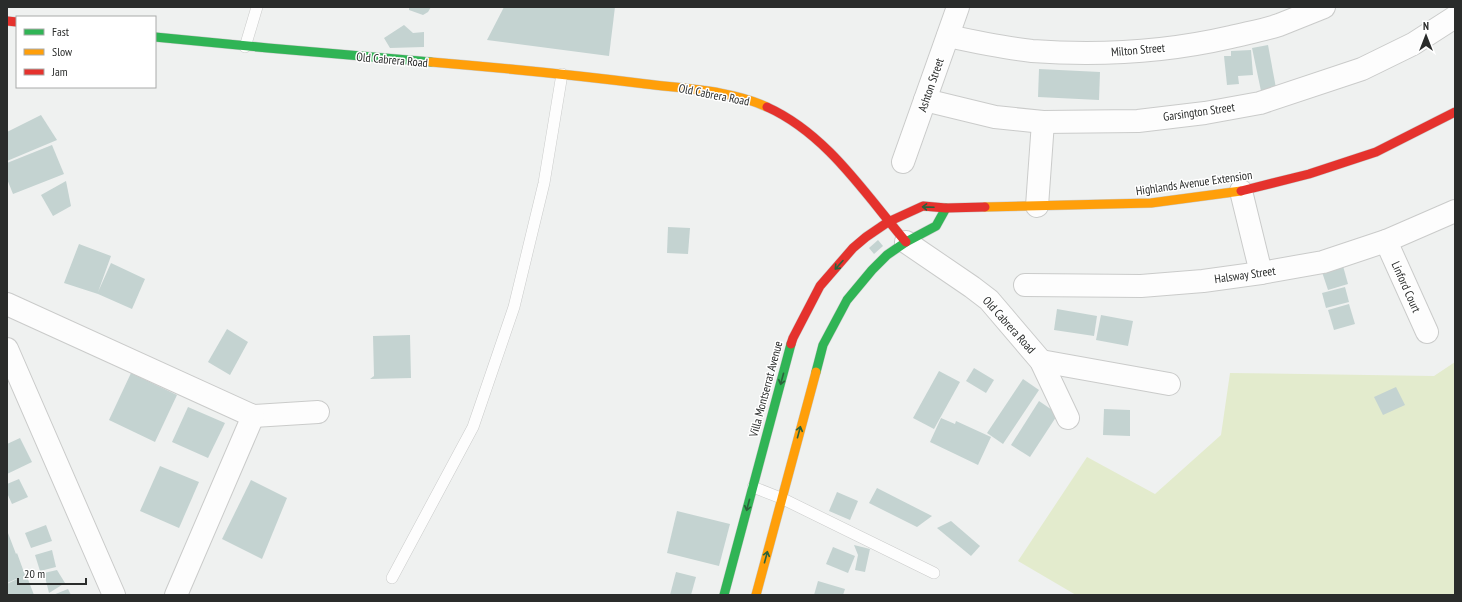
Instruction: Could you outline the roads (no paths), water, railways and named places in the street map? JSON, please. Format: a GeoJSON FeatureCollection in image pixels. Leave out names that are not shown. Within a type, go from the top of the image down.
{"type":"FeatureCollection","features":[{"type":"Feature","properties":{"kind":"street","name":"Ashton Street"},"geometry":{"type":"LineString","coordinates":[[903,162],[958,7]]}},
{"type":"Feature","properties":{"kind":"street","name":"Milton Street"},"geometry":{"type":"LineString","coordinates":[[948,36],[1030,51],[1086,54],[1143,51],[1200,44],[1240,35],[1278,25],[1324,7]]}},
{"type":"Feature","properties":{"kind":"street","name":"Garsington Street"},"geometry":{"type":"LineString","coordinates":[[925,100],[995,117],[1043,122],[1138,121],[1205,113],[1260,103],[1362,69],[1413,44],[1455,17]]}},
{"type":"Feature","properties":{"kind":"street","name":"Old Cabrera Road"},"geometry":{"type":"LineString","coordinates":[[156,37],[245,47],[562,74],[718,94],[746,100],[772,109],[798,125],[821,144],[843,167],[906,242],[989,300],[1041,361],[1169,384]]}},
{"type":"Feature","properties":{"kind":"street","name":"Highlands Avenue Extension"},"geometry":{"type":"LineString","coordinates":[[888,222],[922,206],[946,208],[1151,203],[1241,191],[1310,174],[1376,152],[1455,112]]}},
{"type":"Feature","properties":{"kind":"street"},"geometry":{"type":"LineString","coordinates":[[1037,206],[1043,122]]}},
{"type":"Feature","properties":{"kind":"street"},"geometry":{"type":"LineString","coordinates":[[1241,191],[1261,273]]}},
{"type":"Feature","properties":{"kind":"street"},"geometry":{"type":"LineString","coordinates":[[756,595],[823,345],[847,300],[872,270],[887,255],[906,242],[936,226],[946,208]]}},
{"type":"Feature","properties":{"kind":"street","name":"Halsway Street"},"geometry":{"type":"LineString","coordinates":[[1025,285],[1141,286],[1203,281],[1261,273],[1323,262],[1386,241],[1455,212]]}},
{"type":"Feature","properties":{"kind":"street","name":"Villa Montserrat Avenue"},"geometry":{"type":"LineString","coordinates":[[724,595],[793,338],[820,286],[853,248],[888,222]]}},
{"type":"Feature","properties":{"kind":"street","name":"Linford Court"},"geometry":{"type":"LineString","coordinates":[[1386,241],[1426,332]]}},
{"type":"Feature","properties":{"kind":"street"},"geometry":{"type":"LineString","coordinates":[[7,304],[253,416],[318,412]]}},
{"type":"Feature","properties":{"kind":"street"},"geometry":{"type":"LineString","coordinates":[[7,349],[114,595]]}},
{"type":"Feature","properties":{"kind":"street"},"geometry":{"type":"LineString","coordinates":[[1041,361],[1068,418]]}},
{"type":"Feature","properties":{"kind":"street"},"geometry":{"type":"LineString","coordinates":[[176,595],[253,416]]}},
{"type":"Feature","properties":{"kind":"lane"},"geometry":{"type":"LineString","coordinates":[[245,47],[257,7]]}},
{"type":"Feature","properties":{"kind":"lane"},"geometry":{"type":"LineString","coordinates":[[392,578],[472,427],[514,307],[544,183],[562,74]]}},
{"type":"Feature","properties":{"kind":"lane"},"geometry":{"type":"LineString","coordinates":[[753,487],[781,498],[934,573]]}}]}
